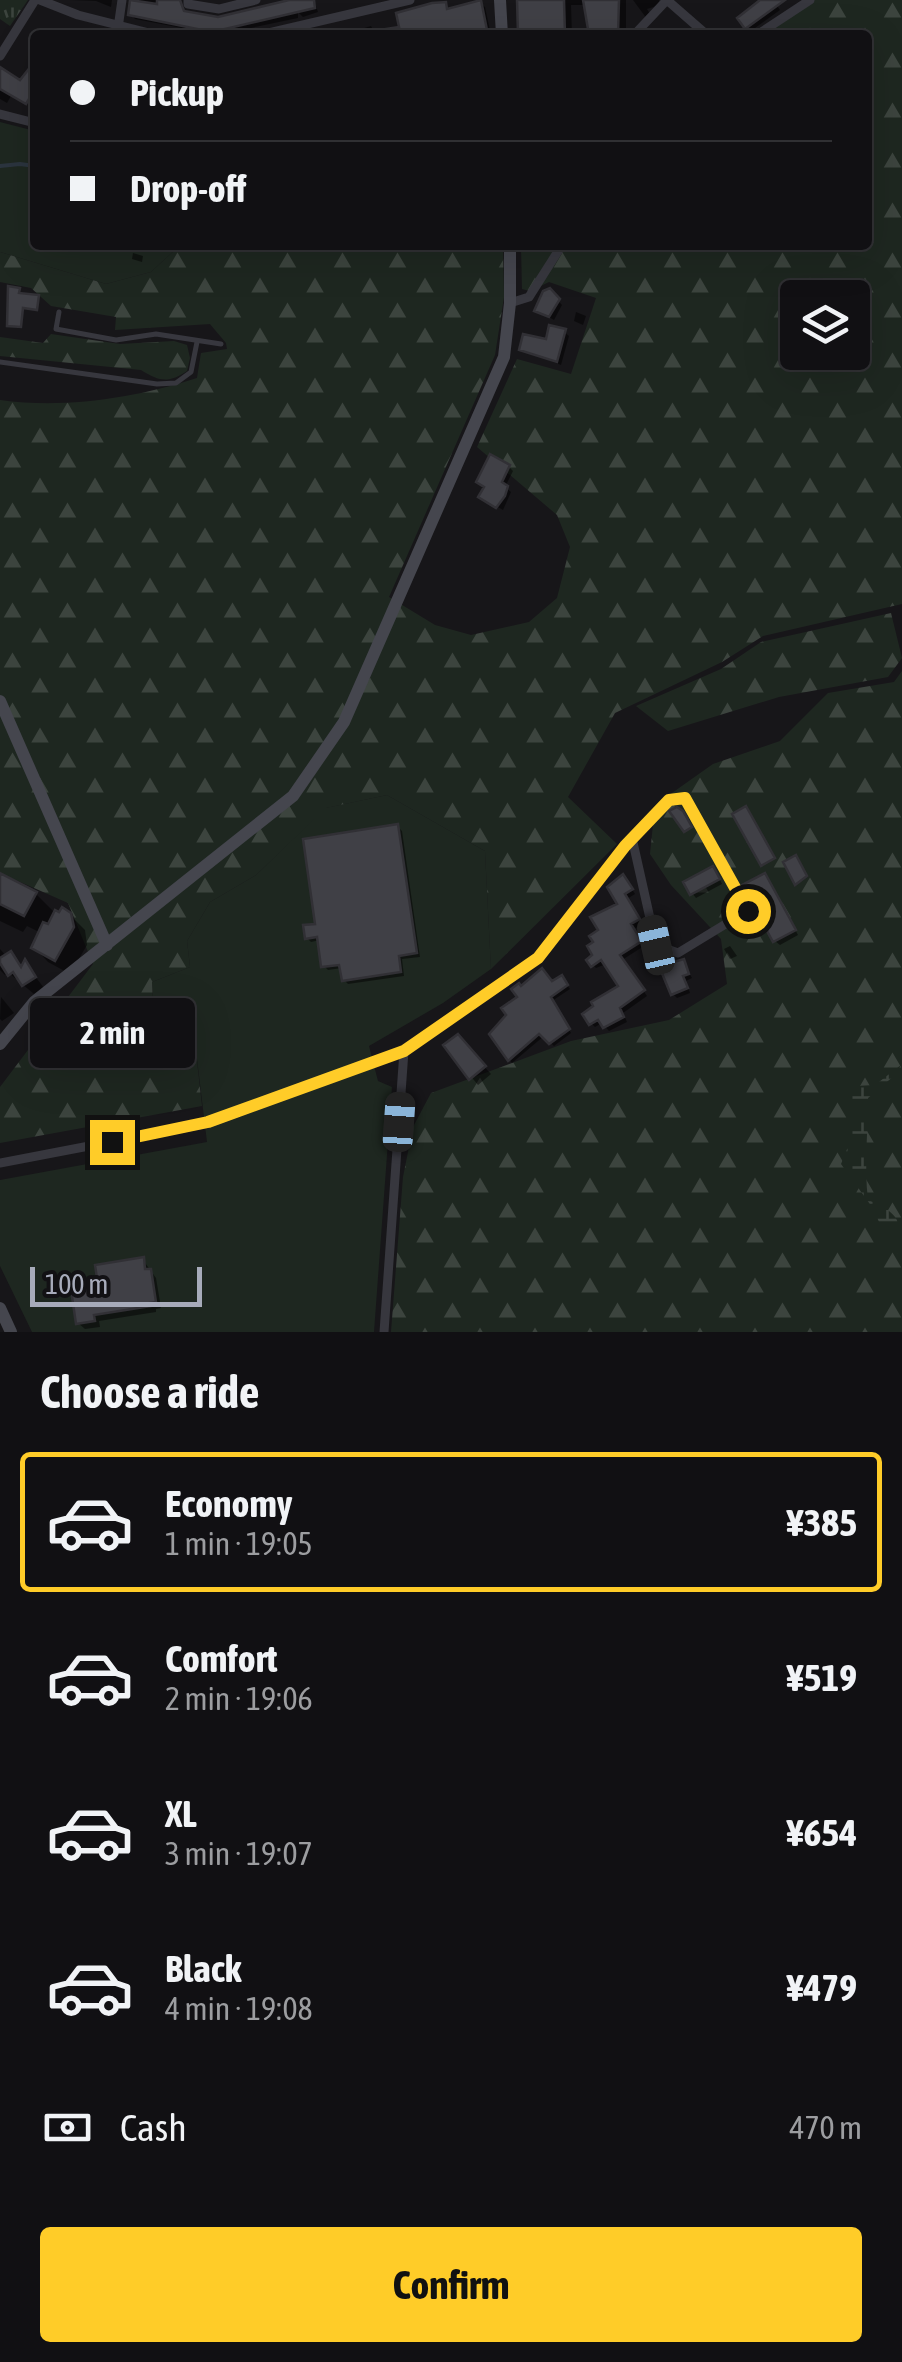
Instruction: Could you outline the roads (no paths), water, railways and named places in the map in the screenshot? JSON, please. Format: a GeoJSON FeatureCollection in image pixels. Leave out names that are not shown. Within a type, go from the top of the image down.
{"type":"FeatureCollection","features":[{"type":"Feature","properties":{"kind":"street"},"geometry":{"type":"LineString","coordinates":[[0,56],[37,0],[118,30],[122,0]]}},
{"type":"Feature","properties":{"kind":"street"},"geometry":{"type":"LineString","coordinates":[[188,0],[188,4],[219,9],[256,0]]}},
{"type":"Feature","properties":{"kind":"street"},"geometry":{"type":"LineString","coordinates":[[299,30],[406,0]]}},
{"type":"Feature","properties":{"kind":"street"},"geometry":{"type":"LineString","coordinates":[[500,0],[502,30]]}},
{"type":"Feature","properties":{"kind":"street"},"geometry":{"type":"LineString","coordinates":[[639,30],[667,0],[702,30]]}},
{"type":"Feature","properties":{"kind":"street"},"geometry":{"type":"LineString","coordinates":[[764,30],[810,0]]}},
{"type":"Feature","properties":{"kind":"street"},"geometry":{"type":"LineString","coordinates":[[0,114],[30,122]]}},
{"type":"Feature","properties":{"kind":"street"},"geometry":{"type":"LineString","coordinates":[[0,1044],[34,1002],[293,796],[344,722],[504,357],[510,250]]}},
{"type":"Feature","properties":{"kind":"street"},"geometry":{"type":"LineString","coordinates":[[510,302],[529,296],[559,250]]}},
{"type":"Feature","properties":{"kind":"street"},"geometry":{"type":"LineString","coordinates":[[0,700],[107,945]]}},
{"type":"Feature","properties":{"kind":"street"},"geometry":{"type":"LineString","coordinates":[[0,1164],[198,1126],[404,1051],[538,958],[632,838],[669,800],[685,798],[748,911],[678,953],[656,945],[632,838]]}},
{"type":"Feature","properties":{"kind":"street"},"geometry":{"type":"LineString","coordinates":[[384,1332],[404,1051]]}},
{"type":"Feature","properties":{"kind":"street"},"geometry":{"type":"LineString","coordinates":[[0,1308],[11,1332]]}},
{"type":"Feature","properties":{"kind":"lane"},"geometry":{"type":"LineString","coordinates":[[59,312],[56,329],[116,340],[156,334],[220,344]]}},
{"type":"Feature","properties":{"kind":"lane"},"geometry":{"type":"LineString","coordinates":[[0,362],[157,384],[176,383],[190,372],[196,342]]}},
{"type":"Feature","properties":{"kind":"waterway"},"geometry":{"type":"LineString","coordinates":[[0,166],[30,165]]}}]}
